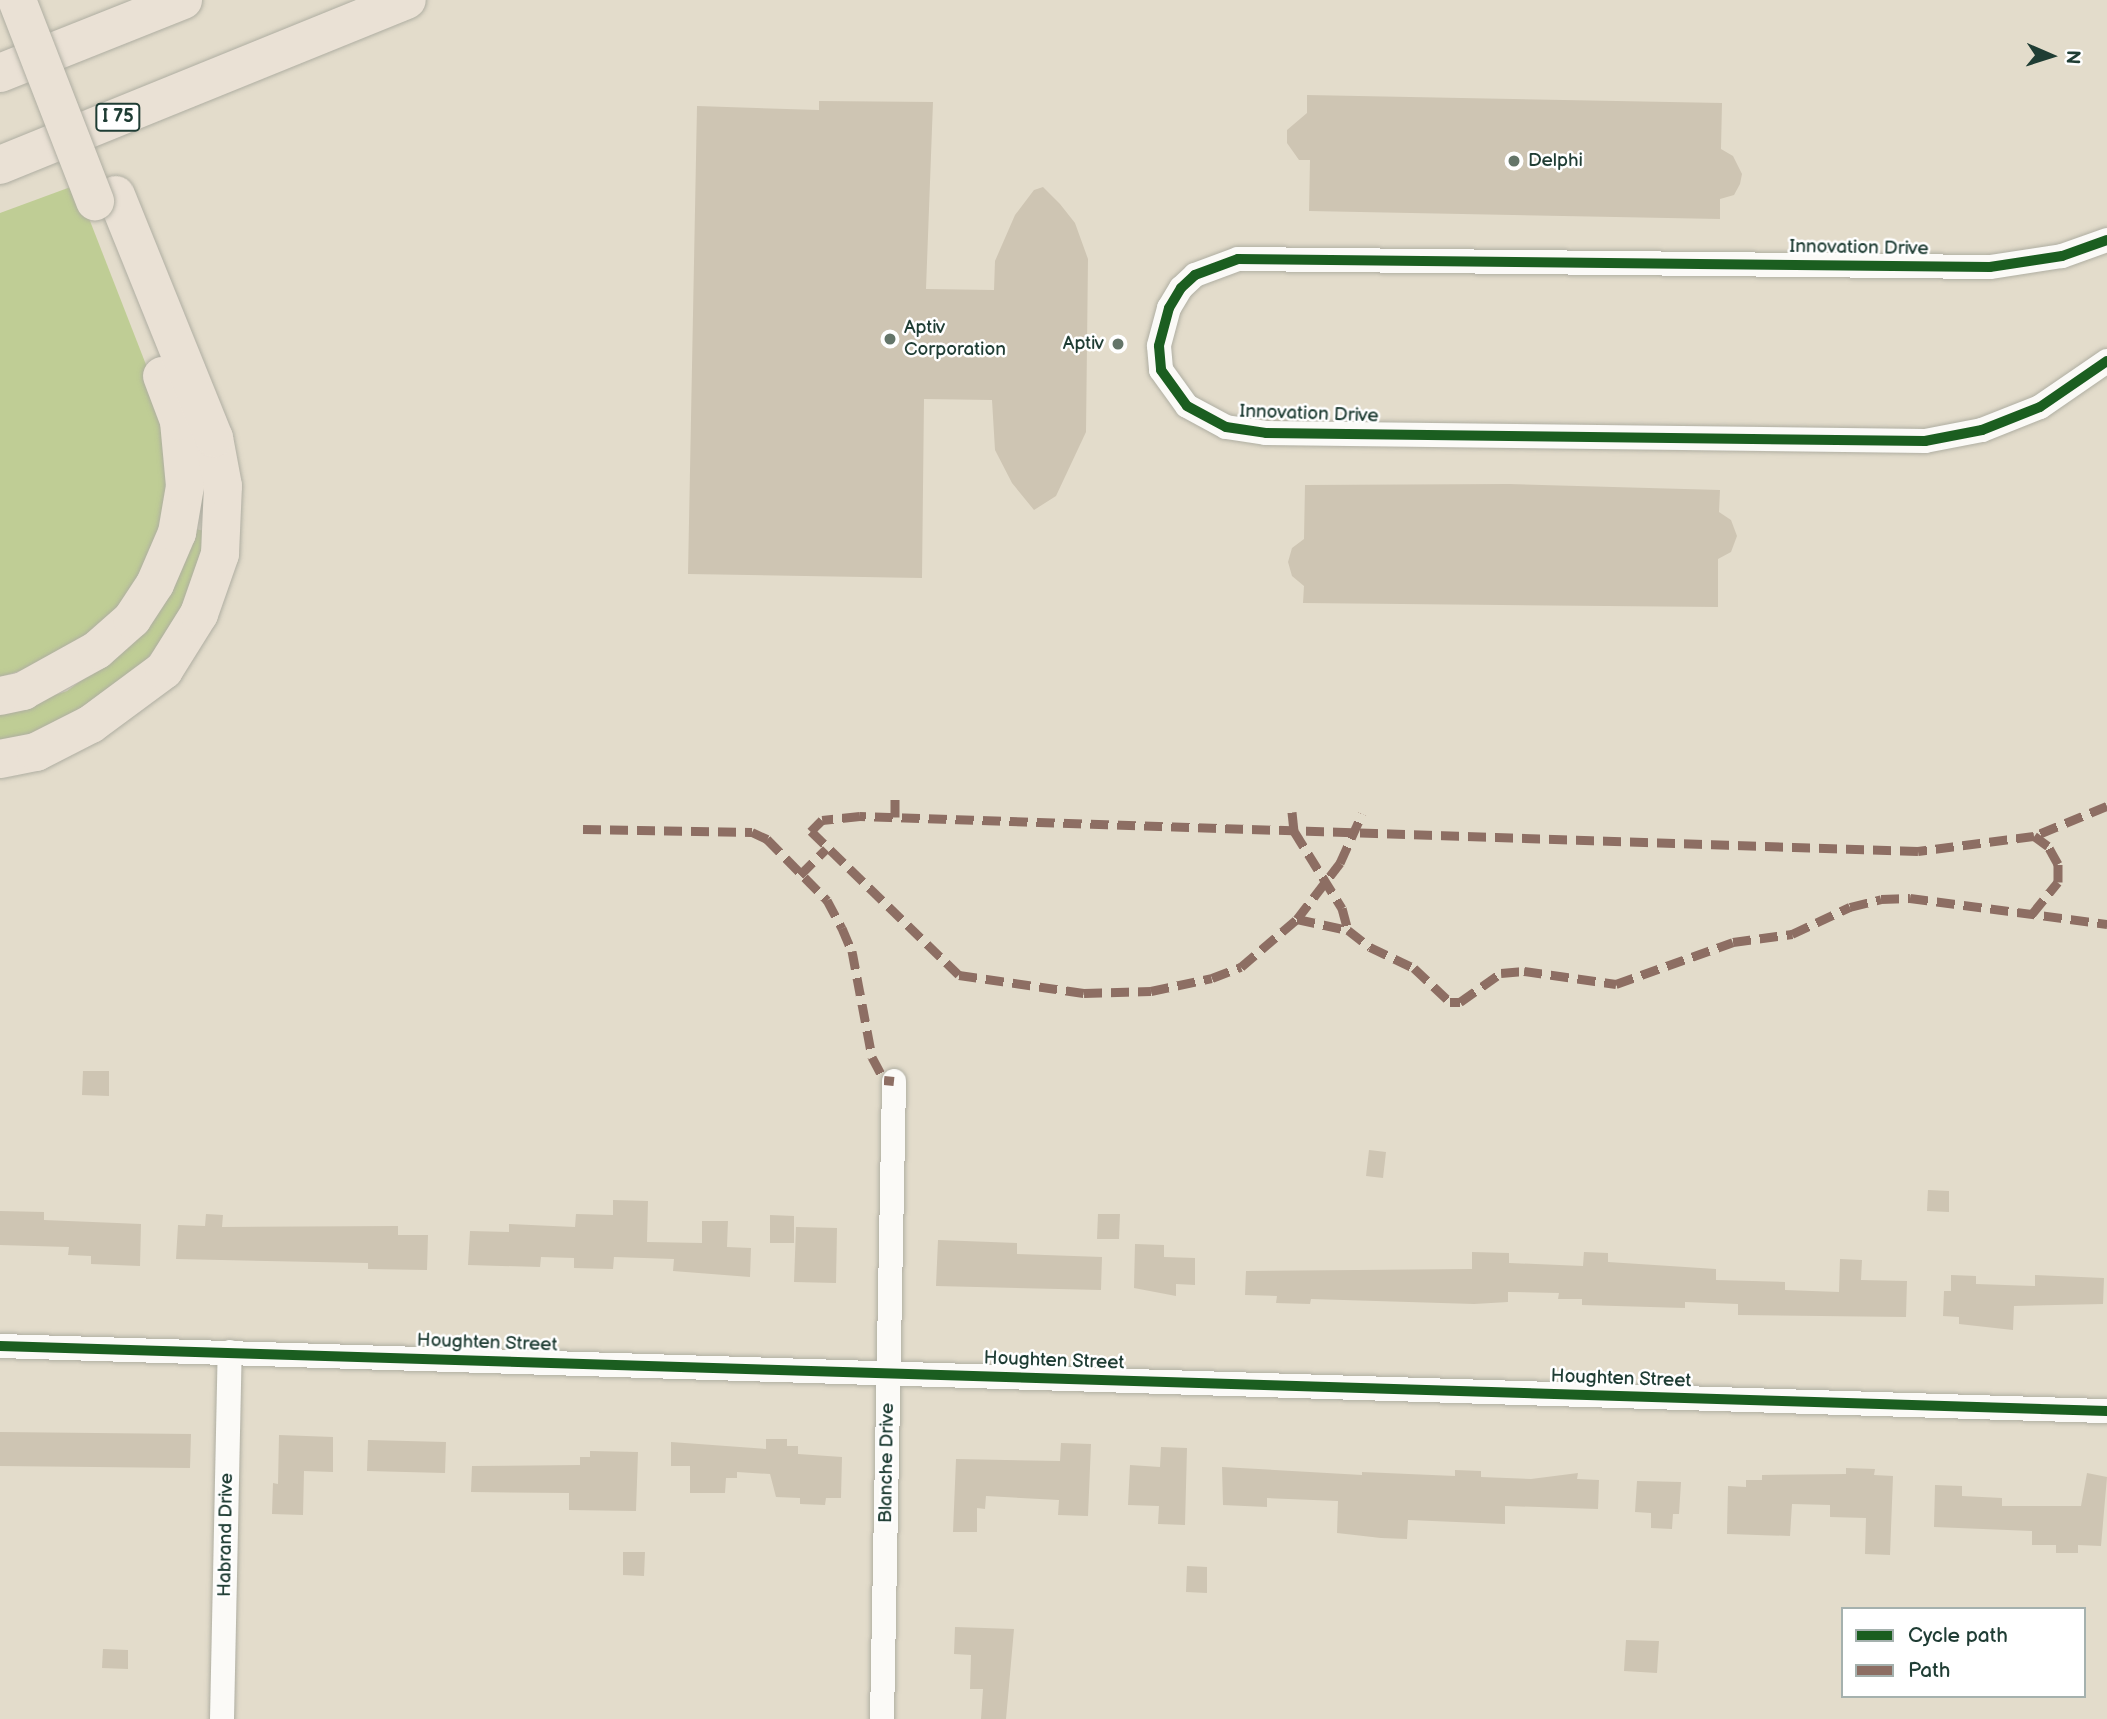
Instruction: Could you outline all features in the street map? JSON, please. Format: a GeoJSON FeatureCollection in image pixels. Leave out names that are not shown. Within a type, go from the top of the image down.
{"type":"FeatureCollection","features":[{"type":"Feature","properties":{"kind":"highway"},"geometry":{"type":"LineString","coordinates":[[0,759],[36,752],[91,724],[164,670],[199,614],[220,554],[223,486],[214,438],[17,0]]}},
{"type":"Feature","properties":{"kind":"highway"},"geometry":{"type":"LineString","coordinates":[[0,696],[23,691],[63,671],[97,650],[132,619],[155,584],[177,533],[185,486],[179,421],[40,0]]}},
{"type":"Feature","properties":{"kind":"highway"},"geometry":{"type":"LineString","coordinates":[[0,73],[183,0]]}},
{"type":"Feature","properties":{"kind":"highway","name":"I 75"},"geometry":{"type":"LineString","coordinates":[[0,165],[407,0]]}},
{"type":"Feature","properties":{"kind":"street","name":"Innovation Drive"},"geometry":{"type":"LineString","coordinates":[[2107,240],[2062,256],[1990,267],[1238,259],[1205,269],[1181,288],[1169,308],[1159,346],[1161,370],[1187,406],[1226,427],[1266,433],[1924,441],[1982,430],[2040,407],[2107,361]]}},
{"type":"Feature","properties":{"kind":"street","name":"Blanche Drive"},"geometry":{"type":"LineString","coordinates":[[882,1719],[894,1082]]}},
{"type":"Feature","properties":{"kind":"street","name":"Houghten Street"},"geometry":{"type":"LineString","coordinates":[[0,1346],[2107,1411]]}},
{"type":"Feature","properties":{"kind":"street","name":"Habrand Drive"},"geometry":{"type":"LineString","coordinates":[[222,1719],[230,1352]]}},
{"type":"Feature","properties":{"kind":"green space"},"geometry":{"type":"Polygon","coordinates":[[[76,185],[166,416],[172,460],[163,531],[137,584],[97,630],[48,662],[0,677],[0,213],[76,185]]]}},
{"type":"Feature","properties":{"kind":"green space"},"geometry":{"type":"Polygon","coordinates":[[[190,528],[205,531],[197,570],[173,627],[134,675],[85,711],[0,746],[0,713],[67,691],[113,657],[190,528]]]}},
{"type":"Feature","properties":{"kind":"building"},"geometry":{"type":"Polygon","coordinates":[[[1307,95],[1722,103],[1721,149],[1733,156],[1742,174],[1734,195],[1720,199],[1720,219],[1309,211],[1310,160],[1299,160],[1287,143],[1287,130],[1307,113],[1307,95]]]}},
{"type":"Feature","properties":{"kind":"building","name":"Aptiv Corporation"},"geometry":{"type":"Polygon","coordinates":[[[819,101],[933,102],[926,289],[994,290],[995,261],[1015,215],[1034,190],[1043,187],[1060,204],[1075,223],[1088,259],[1086,432],[1056,496],[1034,510],[1012,483],[995,450],[992,400],[924,399],[922,578],[688,574],[697,106],[819,110],[819,101]]]}},
{"type":"Feature","properties":{"kind":"building"},"geometry":{"type":"Polygon","coordinates":[[[1509,484],[1720,490],[1719,512],[1731,520],[1737,536],[1731,552],[1718,559],[1718,607],[1303,603],[1304,586],[1292,576],[1288,562],[1292,548],[1304,539],[1305,485],[1509,484]]]}},
{"type":"Feature","properties":{"kind":"building"},"geometry":{"type":"Polygon","coordinates":[[[83,1071],[109,1071],[109,1096],[82,1095],[83,1071]]]}},
{"type":"Feature","properties":{"kind":"building"},"geometry":{"type":"Polygon","coordinates":[[[1369,1150],[1386,1152],[1383,1178],[1366,1176],[1369,1150]]]}},
{"type":"Feature","properties":{"kind":"building"},"geometry":{"type":"Polygon","coordinates":[[[1928,1190],[1949,1191],[1949,1212],[1927,1211],[1928,1190]]]}},
{"type":"Feature","properties":{"kind":"building"},"geometry":{"type":"Polygon","coordinates":[[[613,1200],[648,1201],[647,1242],[702,1243],[702,1221],[728,1221],[727,1247],[751,1248],[750,1277],[673,1271],[674,1259],[614,1257],[613,1269],[574,1268],[574,1258],[541,1257],[540,1267],[468,1265],[470,1231],[509,1232],[509,1224],[575,1227],[576,1214],[613,1215],[613,1200]]]}},
{"type":"Feature","properties":{"kind":"building"},"geometry":{"type":"Polygon","coordinates":[[[0,1211],[44,1212],[44,1220],[141,1224],[140,1266],[91,1264],[91,1256],[68,1255],[69,1247],[0,1245],[0,1211]]]}},
{"type":"Feature","properties":{"kind":"building"},"geometry":{"type":"Polygon","coordinates":[[[206,1214],[223,1215],[222,1227],[398,1226],[398,1235],[428,1235],[427,1270],[368,1269],[368,1263],[176,1259],[178,1225],[205,1226],[206,1214]]]}},
{"type":"Feature","properties":{"kind":"building"},"geometry":{"type":"Polygon","coordinates":[[[1098,1214],[1120,1214],[1119,1239],[1097,1239],[1098,1214]]]}},
{"type":"Feature","properties":{"kind":"building"},"geometry":{"type":"Polygon","coordinates":[[[770,1215],[794,1216],[794,1243],[770,1243],[770,1215]]]}},
{"type":"Feature","properties":{"kind":"building"},"geometry":{"type":"Polygon","coordinates":[[[796,1227],[837,1228],[836,1283],[794,1282],[796,1227]]]}},
{"type":"Feature","properties":{"kind":"building"},"geometry":{"type":"Polygon","coordinates":[[[938,1240],[1017,1243],[1017,1254],[1102,1257],[1101,1290],[936,1286],[938,1240]]]}},
{"type":"Feature","properties":{"kind":"building"},"geometry":{"type":"Polygon","coordinates":[[[1135,1244],[1164,1245],[1164,1257],[1195,1258],[1195,1285],[1176,1284],[1176,1296],[1134,1288],[1135,1244]]]}},
{"type":"Feature","properties":{"kind":"building"},"geometry":{"type":"Polygon","coordinates":[[[1472,1252],[1509,1253],[1509,1263],[1583,1266],[1584,1252],[1608,1253],[1608,1262],[1716,1269],[1716,1280],[1785,1282],[1785,1290],[1839,1292],[1840,1259],[1862,1260],[1861,1280],[1907,1281],[1906,1317],[1738,1315],[1738,1304],[1685,1302],[1685,1308],[1582,1305],[1582,1299],[1558,1299],[1559,1293],[1508,1292],[1508,1302],[1474,1304],[1311,1299],[1310,1304],[1276,1303],[1277,1296],[1245,1295],[1246,1271],[1472,1269],[1472,1252]]]}},
{"type":"Feature","properties":{"kind":"building"},"geometry":{"type":"Polygon","coordinates":[[[1951,1275],[1976,1276],[1976,1284],[2035,1286],[2035,1275],[2104,1278],[2103,1304],[2014,1306],[2013,1330],[1959,1324],[1959,1317],[1943,1316],[1944,1291],[1951,1291],[1951,1275]]]}},
{"type":"Feature","properties":{"kind":"building"},"geometry":{"type":"Polygon","coordinates":[[[0,1432],[191,1434],[190,1468],[0,1466],[0,1432]]]}},
{"type":"Feature","properties":{"kind":"building"},"geometry":{"type":"Polygon","coordinates":[[[279,1435],[333,1437],[333,1472],[304,1471],[303,1515],[272,1514],[273,1483],[278,1484],[279,1435]]]}},
{"type":"Feature","properties":{"kind":"building"},"geometry":{"type":"Polygon","coordinates":[[[766,1439],[787,1439],[787,1446],[798,1446],[798,1454],[842,1457],[841,1498],[826,1498],[825,1505],[800,1504],[800,1498],[776,1497],[770,1474],[737,1472],[737,1478],[726,1478],[725,1493],[690,1493],[690,1466],[671,1466],[671,1442],[766,1449],[766,1439]]]}},
{"type":"Feature","properties":{"kind":"building"},"geometry":{"type":"Polygon","coordinates":[[[368,1440],[446,1442],[445,1473],[367,1471],[368,1440]]]}},
{"type":"Feature","properties":{"kind":"building"},"geometry":{"type":"Polygon","coordinates":[[[1061,1443],[1091,1444],[1088,1516],[1058,1515],[1059,1500],[986,1496],[985,1509],[977,1508],[977,1532],[953,1532],[956,1459],[1060,1461],[1061,1443]]]}},
{"type":"Feature","properties":{"kind":"building"},"geometry":{"type":"Polygon","coordinates":[[[1161,1447],[1187,1448],[1185,1525],[1158,1524],[1159,1506],[1128,1505],[1130,1465],[1160,1467],[1161,1447]]]}},
{"type":"Feature","properties":{"kind":"building"},"geometry":{"type":"Polygon","coordinates":[[[590,1451],[638,1452],[636,1511],[569,1510],[569,1493],[471,1492],[472,1466],[580,1465],[580,1457],[590,1457],[590,1451]]]}},
{"type":"Feature","properties":{"kind":"building"},"geometry":{"type":"Polygon","coordinates":[[[1222,1467],[1362,1475],[1362,1472],[1455,1476],[1455,1470],[1481,1471],[1481,1477],[1531,1479],[1578,1473],[1577,1479],[1599,1480],[1598,1509],[1505,1506],[1505,1524],[1408,1520],[1407,1539],[1381,1538],[1337,1533],[1338,1501],[1267,1498],[1267,1507],[1223,1505],[1222,1467]]]}},
{"type":"Feature","properties":{"kind":"building"},"geometry":{"type":"Polygon","coordinates":[[[1846,1468],[1875,1469],[1874,1475],[1893,1476],[1890,1555],[1865,1554],[1866,1518],[1830,1517],[1830,1505],[1792,1504],[1790,1536],[1727,1534],[1728,1486],[1746,1487],[1746,1480],[1762,1480],[1762,1475],[1846,1474],[1846,1468]]]}},
{"type":"Feature","properties":{"kind":"building"},"geometry":{"type":"Polygon","coordinates":[[[2087,1473],[2107,1477],[2101,1546],[2078,1545],[2078,1553],[2056,1553],[2056,1545],[2032,1545],[2032,1531],[1934,1527],[1935,1485],[1962,1486],[1962,1496],[2002,1498],[2002,1506],[2081,1506],[2087,1473]]]}},
{"type":"Feature","properties":{"kind":"building"},"geometry":{"type":"Polygon","coordinates":[[[1637,1481],[1681,1482],[1679,1514],[1673,1514],[1672,1529],[1651,1528],[1651,1513],[1635,1512],[1637,1481]]]}},
{"type":"Feature","properties":{"kind":"building"},"geometry":{"type":"Polygon","coordinates":[[[623,1552],[645,1552],[644,1576],[623,1575],[623,1552]]]}},
{"type":"Feature","properties":{"kind":"building"},"geometry":{"type":"Polygon","coordinates":[[[1187,1566],[1207,1567],[1207,1593],[1186,1592],[1187,1566]]]}},
{"type":"Feature","properties":{"kind":"building"},"geometry":{"type":"Polygon","coordinates":[[[955,1627],[1014,1629],[1006,1719],[981,1719],[983,1689],[970,1689],[971,1655],[954,1654],[955,1627]]]}},
{"type":"Feature","properties":{"kind":"building"},"geometry":{"type":"Polygon","coordinates":[[[1626,1640],[1659,1641],[1657,1673],[1624,1671],[1626,1640]]]}},
{"type":"Feature","properties":{"kind":"building"},"geometry":{"type":"Polygon","coordinates":[[[103,1649],[128,1650],[128,1669],[102,1668],[103,1649]]]}},
{"type":"Feature","properties":{"kind":"marked path"},"geometry":{"type":"LineString","coordinates":[[895,799],[895,817]]}},
{"type":"Feature","properties":{"kind":"marked path"},"geometry":{"type":"LineString","coordinates":[[2107,806],[2034,836],[1918,851],[860,816],[822,820],[811,831],[959,975],[1084,993],[1151,991],[1212,978],[1241,967],[1297,919],[1348,930],[1370,947],[1414,968],[1450,1002],[1460,1002],[1501,973],[1524,971],[1616,984],[1733,942],[1792,934],[1850,907],[1881,899],[1910,898],[2107,924]]}},
{"type":"Feature","properties":{"kind":"marked path"},"geometry":{"type":"LineString","coordinates":[[1292,812],[1294,831],[1342,908],[1348,930]]}},
{"type":"Feature","properties":{"kind":"marked path"},"geometry":{"type":"LineString","coordinates":[[1297,919],[1340,863],[1362,814]]}},
{"type":"Feature","properties":{"kind":"marked path"},"geometry":{"type":"LineString","coordinates":[[583,829],[752,832],[767,839],[827,900],[842,928],[852,951],[872,1057],[884,1080],[894,1081]]}},
{"type":"Feature","properties":{"kind":"marked path"},"geometry":{"type":"LineString","coordinates":[[2032,914],[2058,882],[2058,864],[2048,846],[2034,836]]}},
{"type":"Feature","properties":{"kind":"marked path"},"geometry":{"type":"LineString","coordinates":[[800,875],[826,849]]}},
{"type":"Feature","properties":{"kind":"cycle path"},"geometry":{"type":"LineString","coordinates":[[2107,240],[2062,256],[1990,267],[1238,259],[1195,275],[1181,288],[1169,308],[1159,346],[1161,370],[1187,406],[1226,427],[1266,433],[1925,441],[1982,430],[2040,407],[2107,361]]}},
{"type":"Feature","properties":{"kind":"cycle path"},"geometry":{"type":"LineString","coordinates":[[0,1346],[2107,1411]]}},
{"type":"Feature","properties":{"kind":"place","name":"Delphi"},"geometry":{"type":"Point","coordinates":[1514,161]}},
{"type":"Feature","properties":{"kind":"place","name":"Aptiv Corporation"},"geometry":{"type":"Point","coordinates":[890,339]}},
{"type":"Feature","properties":{"kind":"place","name":"Aptiv"},"geometry":{"type":"Point","coordinates":[1118,344]}}]}
